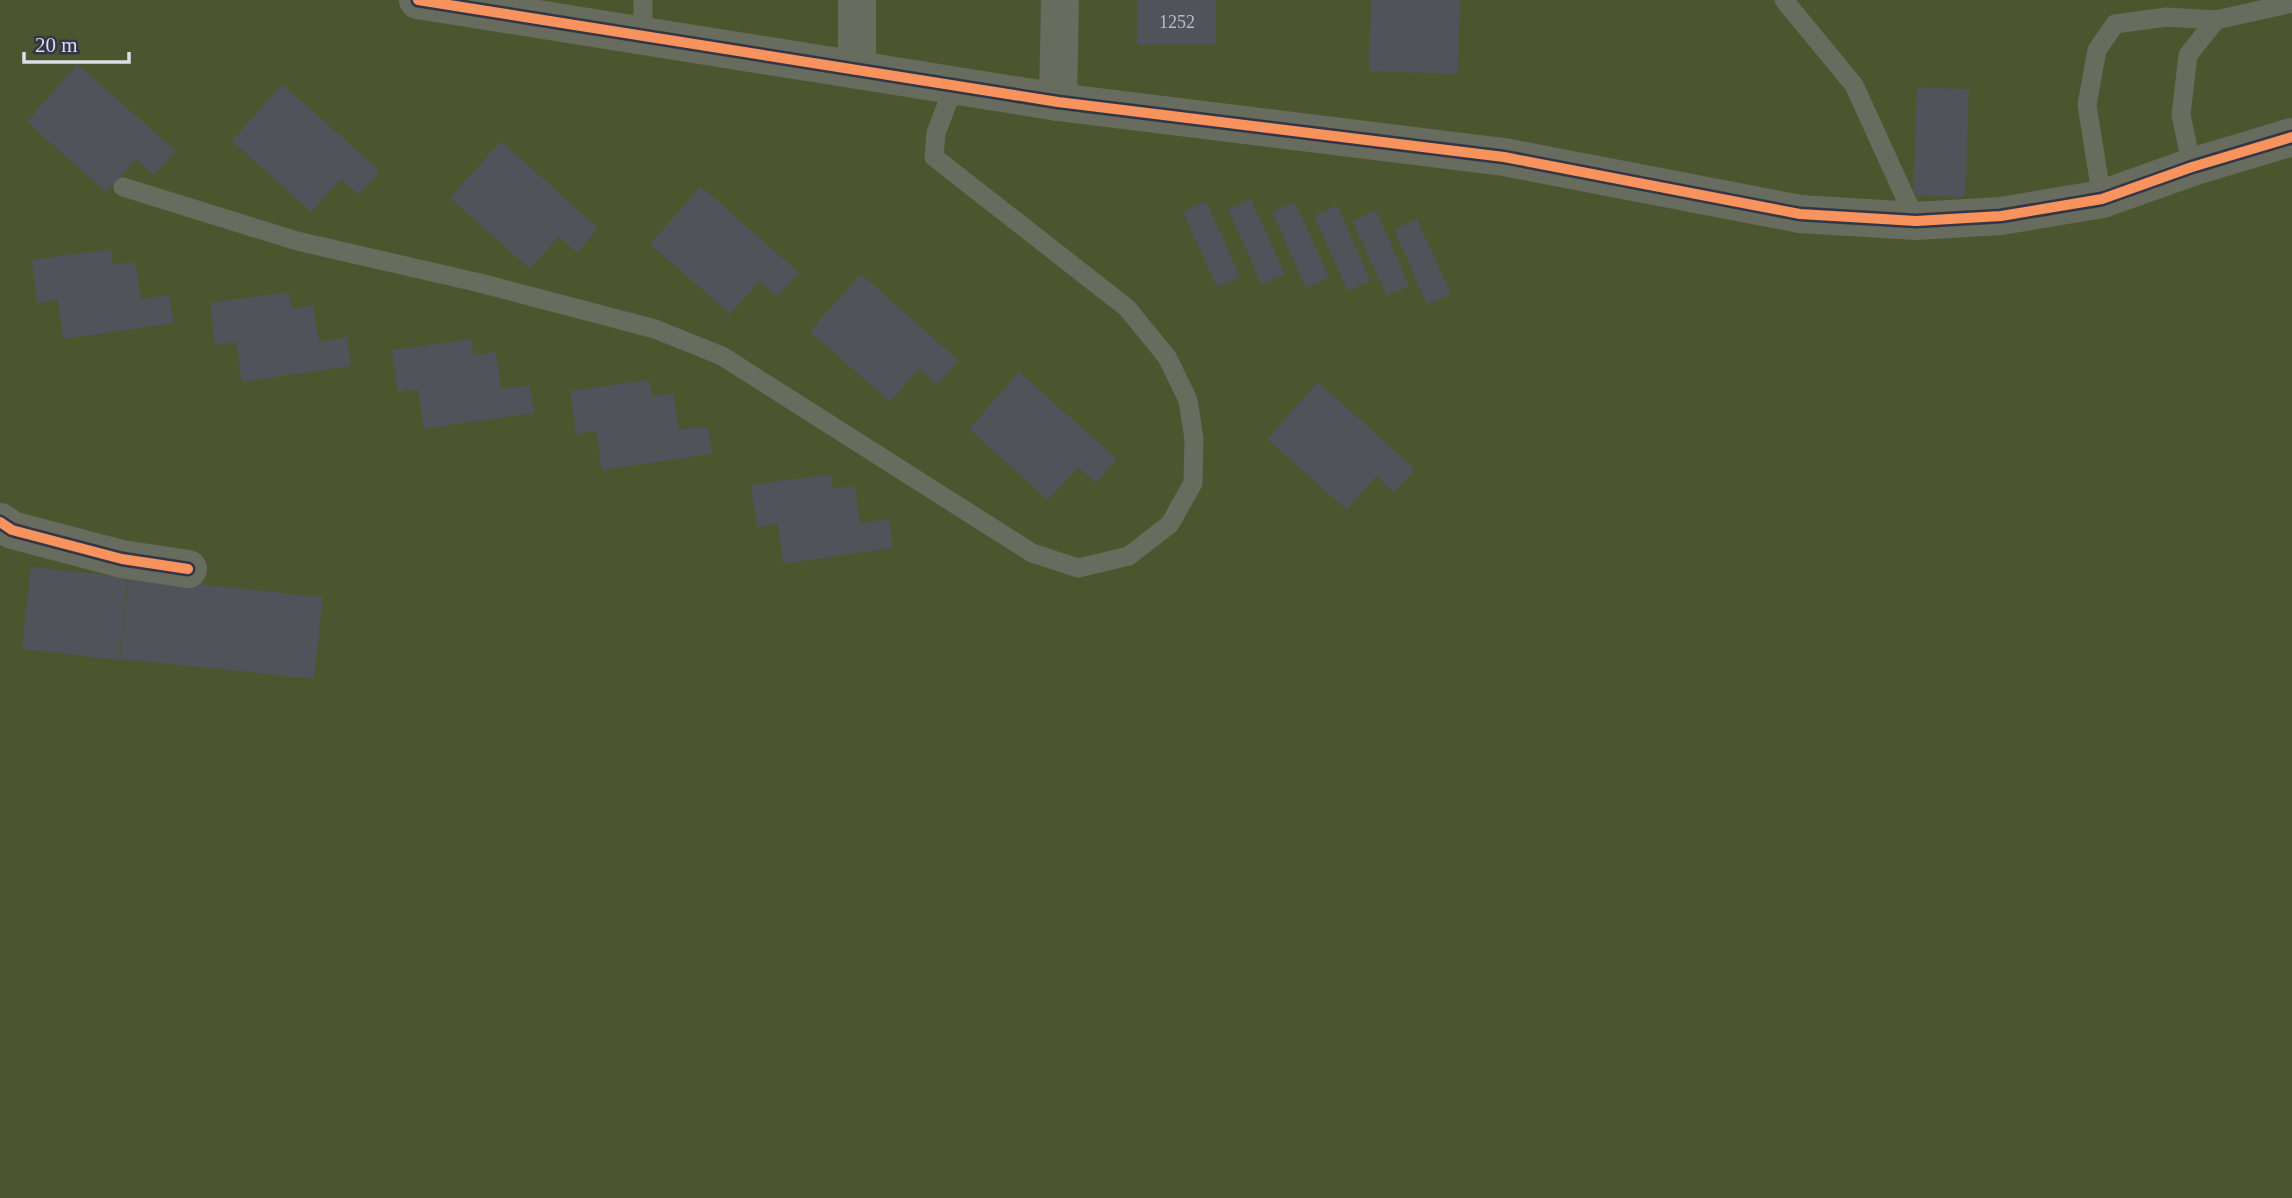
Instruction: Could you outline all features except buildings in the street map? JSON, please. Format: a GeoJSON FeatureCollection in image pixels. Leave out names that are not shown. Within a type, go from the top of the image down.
{"type":"FeatureCollection","features":[{"type":"Feature","properties":{"kind":"street"},"geometry":{"type":"LineString","coordinates":[[418,0],[643,18],[857,71],[1058,102],[1504,157],[1800,214],[1916,221],[2001,216],[2102,199],[2192,167],[2292,137]]}},
{"type":"Feature","properties":{"kind":"street"},"geometry":{"type":"LineString","coordinates":[[857,0],[857,71]]}},
{"type":"Feature","properties":{"kind":"street"},"geometry":{"type":"LineString","coordinates":[[1058,102],[1060,0]]}},
{"type":"Feature","properties":{"kind":"street"},"geometry":{"type":"LineString","coordinates":[[0,522],[12,530],[122,559],[188,569]]}},
{"type":"Feature","properties":{"kind":"lane"},"geometry":{"type":"LineString","coordinates":[[1784,0],[1854,85],[1916,221]]}},
{"type":"Feature","properties":{"kind":"lane"},"geometry":{"type":"LineString","coordinates":[[2102,199],[2087,105],[2097,50],[2115,24],[2167,17],[2216,20],[2292,3]]}},
{"type":"Feature","properties":{"kind":"lane"},"geometry":{"type":"LineString","coordinates":[[2192,167],[2181,115],[2188,55],[2216,20]]}},
{"type":"Feature","properties":{"kind":"lane"},"geometry":{"type":"LineString","coordinates":[[123,187],[297,242],[481,283],[655,329],[722,356],[1032,553],[1078,569],[1129,556],[1170,524],[1193,483],[1194,439],[1188,400],[1167,357],[1127,308],[934,157],[936,133],[954,86]]}},
{"type":"Feature","properties":{"kind":"green space"},"geometry":{"type":"Polygon","coordinates":[[[0,0],[2292,0],[2292,1198],[0,1198],[0,0]]]}},
{"type":"Feature","properties":{"kind":"cycle path"},"geometry":{"type":"LineString","coordinates":[[418,0],[1058,102],[1504,157],[1800,214],[1916,221],[2001,216],[2102,199],[2192,167],[2292,137]]}},
{"type":"Feature","properties":{"kind":"cycle path"},"geometry":{"type":"LineString","coordinates":[[0,522],[12,530],[122,559],[188,569]]}}]}
